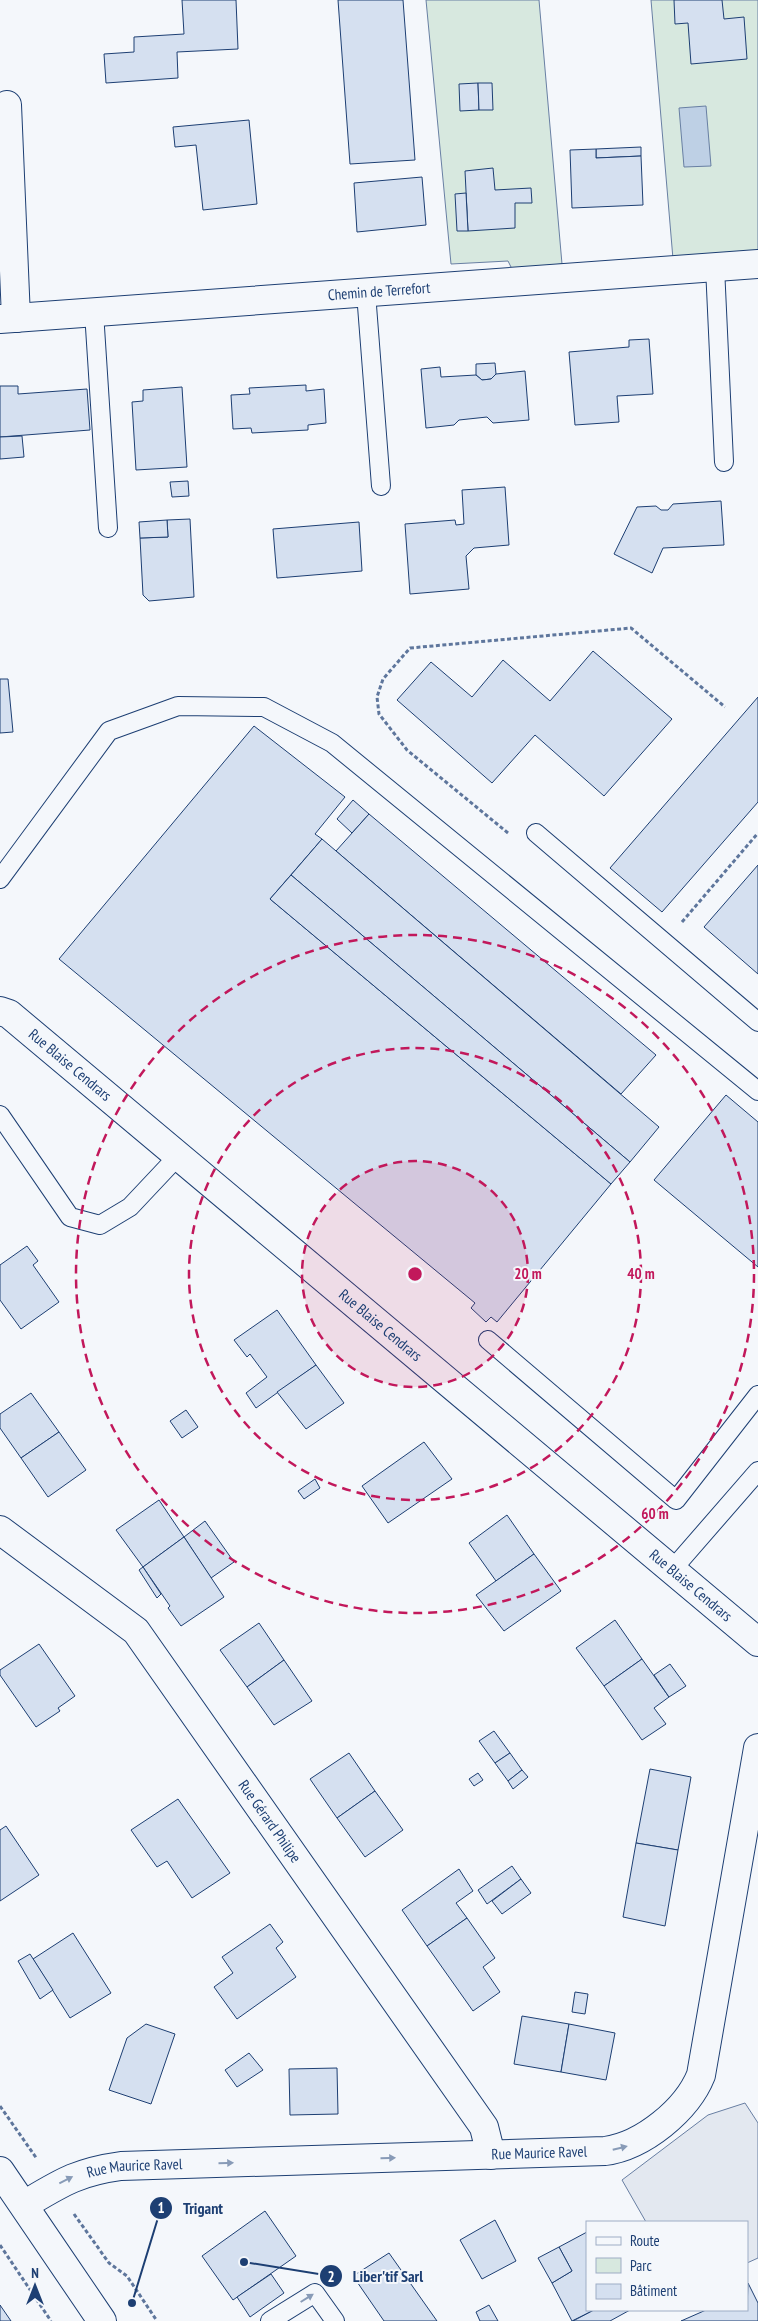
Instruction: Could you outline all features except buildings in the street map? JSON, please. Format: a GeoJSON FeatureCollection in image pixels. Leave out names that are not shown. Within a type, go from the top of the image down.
{"type":"FeatureCollection","features":[{"type":"Feature","properties":{"kind":"street"},"geometry":{"type":"LineString","coordinates":[[4,100],[8,318]]}},
{"type":"Feature","properties":{"kind":"street","name":"Chemin de Terrefort"},"geometry":{"type":"LineString","coordinates":[[8,318],[758,264]]}},
{"type":"Feature","properties":{"kind":"street","name":"Rue Blaise Cendrars"},"geometry":{"type":"LineString","coordinates":[[0,1011],[9,1014],[758,1642]]}},
{"type":"Feature","properties":{"kind":"street","name":"Rue Gérard Philipe"},"geometry":{"type":"LineString","coordinates":[[0,1530],[136,1631],[484,2127],[491,2155]]}},
{"type":"Feature","properties":{"kind":"street","name":"Rue Maurice Ravel"},"geometry":{"type":"LineString","coordinates":[[24,2205],[71,2177],[121,2166],[491,2155],[620,2149],[644,2138],[685,2102],[695,2090],[701,2075],[758,1748]]}},
{"type":"Feature","properties":{"kind":"street"},"geometry":{"type":"LineString","coordinates":[[0,2171],[102,2321]]}},
{"type":"Feature","properties":{"kind":"lane"},"geometry":{"type":"LineString","coordinates":[[715,267],[724,462]]}},
{"type":"Feature","properties":{"kind":"lane"},"geometry":{"type":"LineString","coordinates":[[366,292],[381,486]]}},
{"type":"Feature","properties":{"kind":"lane"},"geometry":{"type":"LineString","coordinates":[[94,312],[108,528]]}},
{"type":"Feature","properties":{"kind":"lane"},"geometry":{"type":"LineString","coordinates":[[0,879],[109,731],[178,706],[264,707],[332,743],[758,1091]]}},
{"type":"Feature","properties":{"kind":"lane"},"geometry":{"type":"LineString","coordinates":[[536,833],[758,1022]]}},
{"type":"Feature","properties":{"kind":"lane"},"geometry":{"type":"LineString","coordinates":[[0,1115],[70,1217],[100,1225],[130,1207],[178,1156]]}},
{"type":"Feature","properties":{"kind":"lane"},"geometry":{"type":"LineString","coordinates":[[488,1340],[676,1500],[758,1395]]}},
{"type":"Feature","properties":{"kind":"lane"},"geometry":{"type":"LineString","coordinates":[[671,1571],[758,1471]]}},
{"type":"Feature","properties":{"kind":"lane"},"geometry":{"type":"LineString","coordinates":[[270,2321],[315,2293],[335,2321]]}},
{"type":"Feature","properties":{"kind":"path"},"geometry":{"type":"LineString","coordinates":[[513,837],[407,750],[379,714],[377,697],[383,679],[410,648],[631,628],[725,707]]}},
{"type":"Feature","properties":{"kind":"path"},"geometry":{"type":"LineString","coordinates":[[665,942],[758,833]]}},
{"type":"Feature","properties":{"kind":"path"},"geometry":{"type":"LineString","coordinates":[[0,2245],[51,2321]]}},
{"type":"Feature","properties":{"kind":"green space"},"geometry":{"type":"Polygon","coordinates":[[[426,0],[539,0],[562,264],[512,269],[508,261],[451,264],[426,0]]]}},
{"type":"Feature","properties":{"kind":"green space"},"geometry":{"type":"Polygon","coordinates":[[[651,0],[758,0],[758,252],[673,259],[651,0]]]}},
{"type":"Feature","properties":{"kind":"shaded area"},"geometry":{"type":"Polygon","coordinates":[[[745,2103],[758,2123],[758,2258],[748,2263],[748,2221],[645,2221],[622,2180],[708,2115],[745,2103]]]}},
{"type":"Feature","properties":{"kind":"water"},"geometry":{"type":"Polygon","coordinates":[[[706,106],[711,166],[684,167],[679,108],[706,106]]]}},
{"type":"Feature","properties":{"kind":"place","name":"Liber'tif Sarl"},"geometry":{"type":"Point","coordinates":[244,2262]}},
{"type":"Feature","properties":{"kind":"place","name":"Trigant"},"geometry":{"type":"Point","coordinates":[132,2303]}}]}
